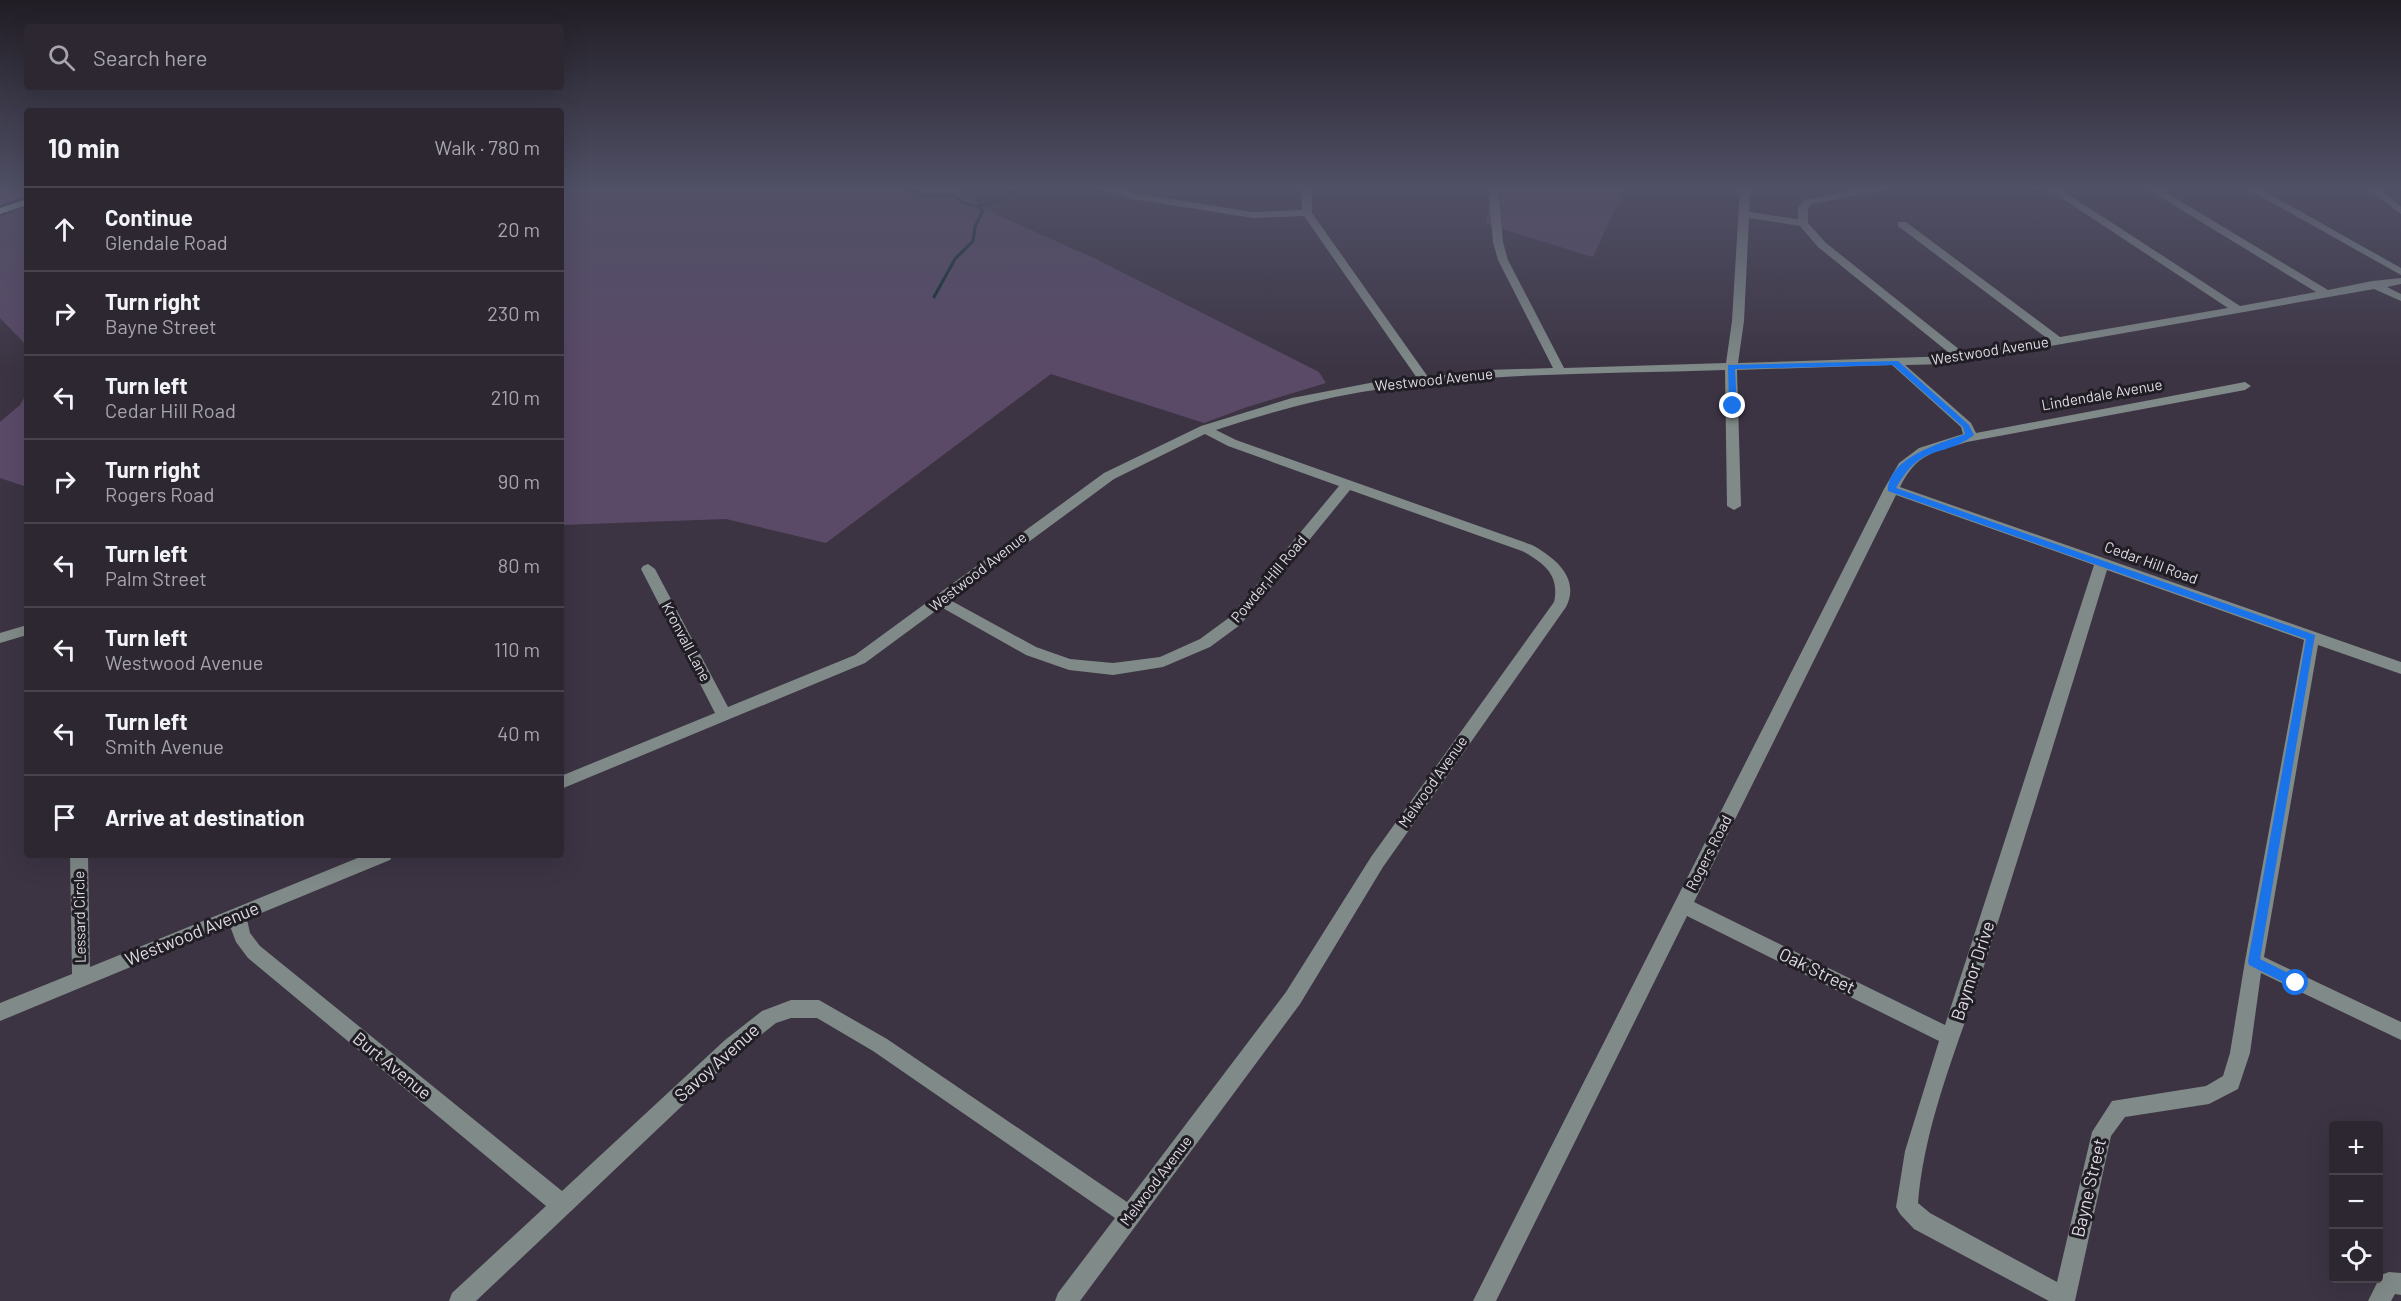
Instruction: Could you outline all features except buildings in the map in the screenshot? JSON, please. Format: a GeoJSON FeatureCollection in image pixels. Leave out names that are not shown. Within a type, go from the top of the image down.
{"type":"FeatureCollection","features":[{"type":"Feature","properties":{"kind":"street"},"geometry":{"type":"LineString","coordinates":[[1331,248],[1424,379]]}},
{"type":"Feature","properties":{"kind":"street"},"geometry":{"type":"LineString","coordinates":[[1500,248],[1503,260],[1560,371]]}},
{"type":"Feature","properties":{"kind":"street"},"geometry":{"type":"LineString","coordinates":[[1734,506],[1731,367],[1738,321],[1741,248]]}},
{"type":"Feature","properties":{"kind":"street"},"geometry":{"type":"LineString","coordinates":[[1825,248],[1962,357]]}},
{"type":"Feature","properties":{"kind":"street"},"geometry":{"type":"LineString","coordinates":[[1934,248],[2058,341]]}},
{"type":"Feature","properties":{"kind":"street"},"geometry":{"type":"LineString","coordinates":[[2143,248],[2237,309]]}},
{"type":"Feature","properties":{"kind":"street"},"geometry":{"type":"LineString","coordinates":[[2251,248],[2325,292]]}},
{"type":"Feature","properties":{"kind":"street"},"geometry":{"type":"LineString","coordinates":[[2358,248],[2401,272]]}},
{"type":"Feature","properties":{"kind":"street","name":"Westwood Avenue"},"geometry":{"type":"LineString","coordinates":[[564,782],[860,659],[1109,476],[1205,429],[1318,396],[1424,379],[1560,371],[1895,362],[1962,357],[2401,280]]}},
{"type":"Feature","properties":{"kind":"street"},"geometry":{"type":"LineString","coordinates":[[2372,284],[2400,298]]}},
{"type":"Feature","properties":{"kind":"street"},"geometry":{"type":"LineString","coordinates":[[1895,362],[1966,426],[1970,435],[1965,439]]}},
{"type":"Feature","properties":{"kind":"street","name":"Lindendale Avenue"},"geometry":{"type":"LineString","coordinates":[[1965,439],[2245,386]]}},
{"type":"Feature","properties":{"kind":"street","name":"Melwood Avenue"},"geometry":{"type":"LineString","coordinates":[[1066,1301],[1293,998],[1377,862],[1538,637],[1561,603],[1564,594],[1565,585],[1554,565],[1527,548],[1232,443],[1205,429]]}},
{"type":"Feature","properties":{"kind":"street","name":"Rogers Road"},"geometry":{"type":"LineString","coordinates":[[1484,1301],[1891,489],[1904,466],[1917,455],[1965,439]]}},
{"type":"Feature","properties":{"kind":"street","name":"Powder Hill Road"},"geometry":{"type":"LineString","coordinates":[[941,601],[1031,651],[1069,664],[1113,669],[1163,662],[1205,643],[1235,621],[1348,484]]}},
{"type":"Feature","properties":{"kind":"street","name":"Cedar Hill Road"},"geometry":{"type":"LineString","coordinates":[[1891,489],[2401,668]]}},
{"type":"Feature","properties":{"kind":"street","name":"Baymor Drive"},"geometry":{"type":"LineString","coordinates":[[2064,1299],[1932,1227],[1907,1207],[1908,1185],[1924,1119],[2102,563]]}},
{"type":"Feature","properties":{"kind":"street","name":"Kronvall Lane"},"geometry":{"type":"LineString","coordinates":[[648,569],[724,715]]}},
{"type":"Feature","properties":{"kind":"street"},"geometry":{"type":"LineString","coordinates":[[0,638],[24,631]]}},
{"type":"Feature","properties":{"kind":"street","name":"Bayne Street"},"geometry":{"type":"LineString","coordinates":[[2064,1299],[2102,1132],[2120,1108],[2209,1095],[2231,1082],[2240,1053],[2254,961],[2312,637]]}},
{"type":"Feature","properties":{"kind":"street","name":"Lessard Circle"},"geometry":{"type":"LineString","coordinates":[[79,858],[81,980]]}},
{"type":"Feature","properties":{"kind":"street","name":"Westwood Avenue"},"geometry":{"type":"LineString","coordinates":[[0,1012],[377,858]]}},
{"type":"Feature","properties":{"kind":"street","name":"Oak Street"},"geometry":{"type":"LineString","coordinates":[[1683,904],[1952,1037]]}},
{"type":"Feature","properties":{"kind":"street","name":"Burt Avenue"},"geometry":{"type":"LineString","coordinates":[[237,916],[242,936],[254,952],[562,1205]]}},
{"type":"Feature","properties":{"kind":"street"},"geometry":{"type":"LineString","coordinates":[[2254,961],[2401,1031]]}},
{"type":"Feature","properties":{"kind":"street","name":"Savoy Avenue"},"geometry":{"type":"LineString","coordinates":[[460,1301],[732,1046],[769,1017],[791,1009],[819,1009],[880,1045],[1130,1216]]}},
{"type":"Feature","properties":{"kind":"street"},"geometry":{"type":"LineString","coordinates":[[2379,1301],[2389,1283],[2401,1284]]}},
{"type":"Feature","properties":{"kind":"shaded area"},"geometry":{"type":"Polygon","coordinates":[[[0,248],[24,248],[24,343],[0,318],[0,248]]]}},
{"type":"Feature","properties":{"kind":"shaded area"},"geometry":{"type":"Polygon","coordinates":[[[564,248],[1071,248],[1319,372],[1326,383],[1247,407],[1204,423],[1051,374],[826,543],[726,519],[564,525],[564,248]]]}},
{"type":"Feature","properties":{"kind":"shaded area"},"geometry":{"type":"Polygon","coordinates":[[[1563,248],[1597,248],[1593,257],[1563,248]]]}},
{"type":"Feature","properties":{"kind":"shaded area"},"geometry":{"type":"Polygon","coordinates":[[[24,398],[24,486],[0,478],[0,422],[20,405],[24,398]]]}},
{"type":"Feature","properties":{"kind":"waterway"},"geometry":{"type":"LineString","coordinates":[[934,297],[955,259],[966,248]]}},
{"type":"Feature","properties":{"kind":"route"},"geometry":{"type":"LineString","coordinates":[[1733,406],[1731,367],[1895,362],[1966,426],[1970,435],[1965,439],[1937,446],[1917,455],[1904,466],[1891,489],[2312,637],[2254,961],[2296,983]]}}]}
